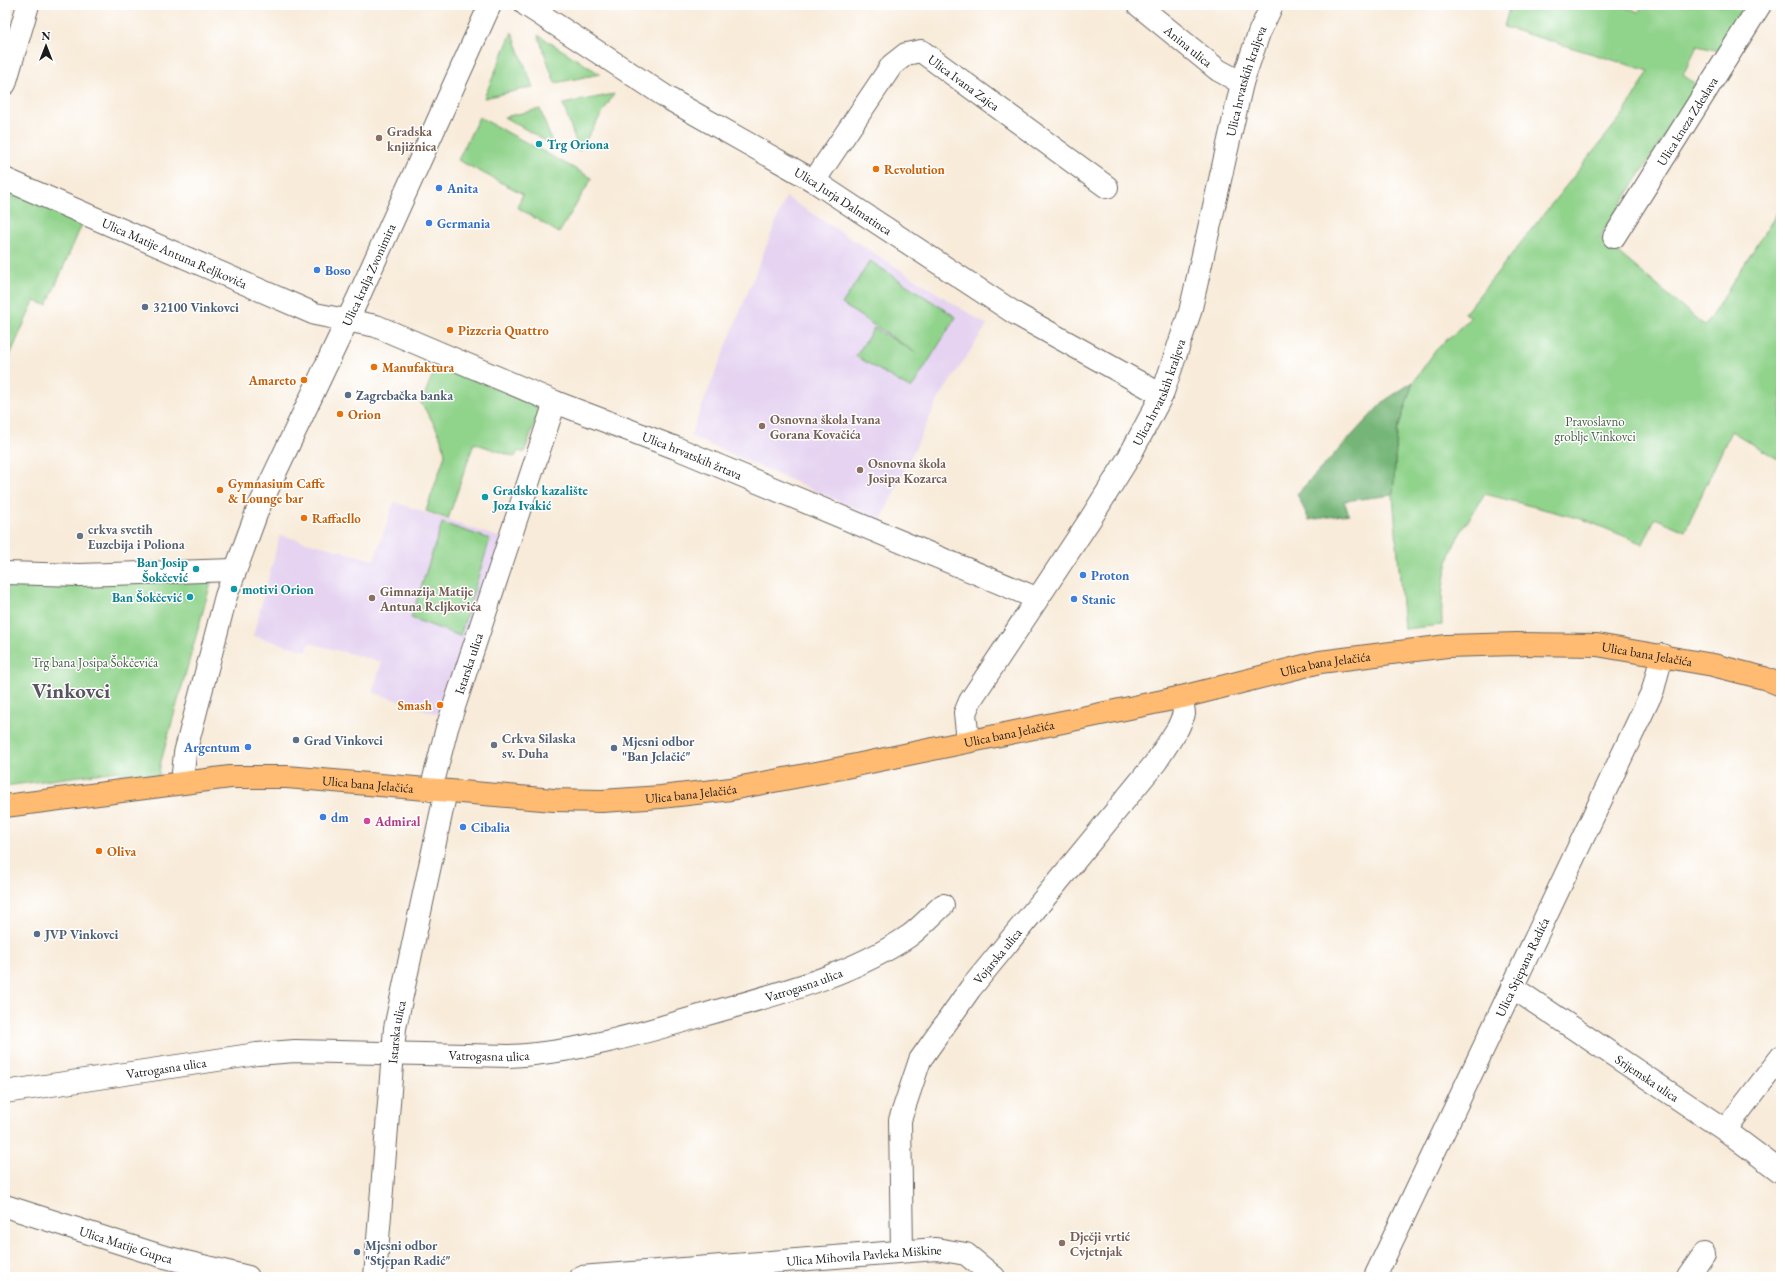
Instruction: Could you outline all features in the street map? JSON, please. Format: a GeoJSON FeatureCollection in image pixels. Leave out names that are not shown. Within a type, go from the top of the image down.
{"type":"FeatureCollection","features":[{"type":"Feature","properties":{"kind":"main road","name":"Ulica bana Jelačića"},"geometry":{"type":"LineString","coordinates":[[182,783],[230,777],[287,777],[554,800],[602,801],[661,797],[731,789],[768,782],[1182,697],[1320,662],[1441,647],[1517,644],[1597,645],[1713,664],[1764,678],[1781,685]]}},
{"type":"Feature","properties":{"kind":"main road"},"geometry":{"type":"LineString","coordinates":[[5,806],[182,783]]}},
{"type":"Feature","properties":{"kind":"street"},"geometry":{"type":"LineString","coordinates":[[5,84],[28,5]]}},
{"type":"Feature","properties":{"kind":"street","name":"Ulica kralja Zvonimira"},"geometry":{"type":"LineString","coordinates":[[234,570],[258,509],[346,321],[490,5]]}},
{"type":"Feature","properties":{"kind":"street","name":"Ulica Jurja Dalmatinca"},"geometry":{"type":"LineString","coordinates":[[526,5],[671,100],[814,181],[1016,314],[1162,395]]}},
{"type":"Feature","properties":{"kind":"street","name":"Anina ulica"},"geometry":{"type":"LineString","coordinates":[[1138,5],[1218,70],[1242,83]]}},
{"type":"Feature","properties":{"kind":"street","name":"Ulica hrvatskih kraljeva"},"geometry":{"type":"LineString","coordinates":[[968,741],[966,714],[970,701],[1036,598],[1098,506],[1129,456],[1162,395],[1190,312],[1242,83],[1259,33],[1272,5]]}},
{"type":"Feature","properties":{"kind":"street","name":"Ulica kneza Zdeslava"},"geometry":{"type":"LineString","coordinates":[[1614,237],[1760,5]]}},
{"type":"Feature","properties":{"kind":"street","name":"Ulica Ivana Zajca"},"geometry":{"type":"LineString","coordinates":[[814,181],[892,65],[906,54],[921,51],[1108,187]]}},
{"type":"Feature","properties":{"kind":"street","name":"Ulica Matije Antuna Reljkovića"},"geometry":{"type":"LineString","coordinates":[[5,179],[315,314],[346,321]]}},
{"type":"Feature","properties":{"kind":"street","name":"Ulica hrvatskih žrtava"},"geometry":{"type":"LineString","coordinates":[[346,321],[376,326],[555,402],[676,448],[1036,598]]}},
{"type":"Feature","properties":{"kind":"street","name":"Istarska ulica"},"geometry":{"type":"LineString","coordinates":[[375,1277],[395,1028],[438,790],[447,728],[555,402]]}},
{"type":"Feature","properties":{"kind":"street"},"geometry":{"type":"LineString","coordinates":[[5,573],[80,575],[234,570],[185,753],[182,783]]}},
{"type":"Feature","properties":{"kind":"street","name":"Ulica Stjepana Radića"},"geometry":{"type":"LineString","coordinates":[[1375,1277],[1653,690],[1662,655]]}},
{"type":"Feature","properties":{"kind":"street","name":"Vojarska ulica"},"geometry":{"type":"LineString","coordinates":[[902,1251],[900,1120],[920,1060],[970,989],[1156,762],[1178,728],[1184,714],[1182,697]]}},
{"type":"Feature","properties":{"kind":"street","name":"Vatrogasna ulica"},"geometry":{"type":"LineString","coordinates":[[5,1092],[257,1054],[295,1051],[509,1056],[536,1055],[652,1030],[813,983],[842,972],[910,935],[943,905]]}},
{"type":"Feature","properties":{"kind":"street","name":"Srijemska ulica"},"geometry":{"type":"LineString","coordinates":[[1512,987],[1725,1130],[1781,1172]]}},
{"type":"Feature","properties":{"kind":"street"},"geometry":{"type":"LineString","coordinates":[[1725,1130],[1781,1057]]}},
{"type":"Feature","properties":{"kind":"street","name":"Ulica Matije Gupca"},"geometry":{"type":"LineString","coordinates":[[5,1206],[161,1256],[248,1277]]}},
{"type":"Feature","properties":{"kind":"street","name":"Ulica Mihovila Pavleka Miškine"},"geometry":{"type":"LineString","coordinates":[[581,1277],[936,1249],[966,1254],[994,1277]]}},
{"type":"Feature","properties":{"kind":"street"},"geometry":{"type":"LineString","coordinates":[[1688,1277],[1704,1254]]}},
{"type":"Feature","properties":{"kind":"shaded area"},"geometry":{"type":"Polygon","coordinates":[[[786,197],[987,325],[938,400],[881,520],[690,436],[786,197]]]}},
{"type":"Feature","properties":{"kind":"shaded area","name":"Gimnazija Matije Antuna Reljkovića"},"geometry":{"type":"Polygon","coordinates":[[[394,502],[504,539],[441,715],[372,692],[382,662],[309,643],[307,651],[253,636],[280,535],[374,560],[394,502]]]}},
{"type":"Feature","properties":{"kind":"green space","name":"Pravoslavno groblje Vinkovci"},"geometry":{"type":"Polygon","coordinates":[[[1510,5],[1620,5],[1639,12],[1642,5],[1752,5],[1720,51],[1697,46],[1683,75],[1697,85],[1600,237],[1705,326],[1781,207],[1781,461],[1731,431],[1685,531],[1655,518],[1643,544],[1585,520],[1485,494],[1461,532],[1450,555],[1445,574],[1442,604],[1442,625],[1404,629],[1393,495],[1397,432],[1413,382],[1436,350],[1471,317],[1465,313],[1624,113],[1649,71],[1504,27],[1510,5]]]}},
{"type":"Feature","properties":{"kind":"green space"},"geometry":{"type":"Polygon","coordinates":[[[512,32],[533,87],[484,98],[512,32]]]}},
{"type":"Feature","properties":{"kind":"green space"},"geometry":{"type":"Polygon","coordinates":[[[538,35],[600,74],[555,83],[538,35]]]}},
{"type":"Feature","properties":{"kind":"green space"},"geometry":{"type":"Polygon","coordinates":[[[614,94],[579,151],[563,104],[614,94]]]}},
{"type":"Feature","properties":{"kind":"green space"},"geometry":{"type":"Polygon","coordinates":[[[540,109],[553,145],[504,117],[540,109]]]}},
{"type":"Feature","properties":{"kind":"green space"},"geometry":{"type":"Polygon","coordinates":[[[479,117],[592,178],[559,233],[517,207],[523,194],[458,160],[479,117]]]}},
{"type":"Feature","properties":{"kind":"green space"},"geometry":{"type":"Polygon","coordinates":[[[5,186],[83,222],[47,305],[34,301],[7,362],[5,363],[5,186]]]}},
{"type":"Feature","properties":{"kind":"green space"},"geometry":{"type":"Polygon","coordinates":[[[870,261],[956,317],[911,389],[856,356],[874,328],[916,353],[842,304],[870,261]]]}},
{"type":"Feature","properties":{"kind":"green space"},"geometry":{"type":"Polygon","coordinates":[[[437,364],[533,404],[539,410],[524,453],[518,451],[515,457],[474,443],[448,519],[426,511],[445,455],[439,434],[421,403],[437,364]]]}},
{"type":"Feature","properties":{"kind":"green space"},"geometry":{"type":"Polygon","coordinates":[[[1413,382],[1397,432],[1393,495],[1344,501],[1349,514],[1309,520],[1297,494],[1384,401],[1413,382]]]}},
{"type":"Feature","properties":{"kind":"green space"},"geometry":{"type":"Polygon","coordinates":[[[442,523],[490,539],[460,636],[411,618],[442,523]]]}},
{"type":"Feature","properties":{"kind":"green space","name":"Trg bana Josipa Šokčevića"},"geometry":{"type":"Polygon","coordinates":[[[215,568],[160,765],[159,776],[132,780],[118,771],[5,786],[5,571],[215,568]]]}},
{"type":"Feature","properties":{"kind":"place","name":"Gradska knjižnica"},"geometry":{"type":"Point","coordinates":[379,138]}},
{"type":"Feature","properties":{"kind":"place","name":"Trg Oriona"},"geometry":{"type":"Point","coordinates":[539,144]}},
{"type":"Feature","properties":{"kind":"place","name":"Revolution"},"geometry":{"type":"Point","coordinates":[876,169]}},
{"type":"Feature","properties":{"kind":"place","name":"Anita"},"geometry":{"type":"Point","coordinates":[439,188]}},
{"type":"Feature","properties":{"kind":"place","name":"Germania"},"geometry":{"type":"Point","coordinates":[429,223]}},
{"type":"Feature","properties":{"kind":"place","name":"Boso"},"geometry":{"type":"Point","coordinates":[317,270]}},
{"type":"Feature","properties":{"kind":"place","name":"32100 Vinkovci"},"geometry":{"type":"Point","coordinates":[145,307]}},
{"type":"Feature","properties":{"kind":"place","name":"Pizzeria Quattro"},"geometry":{"type":"Point","coordinates":[450,330]}},
{"type":"Feature","properties":{"kind":"place","name":"Manufaktura"},"geometry":{"type":"Point","coordinates":[374,367]}},
{"type":"Feature","properties":{"kind":"place","name":"Amareto"},"geometry":{"type":"Point","coordinates":[304,380]}},
{"type":"Feature","properties":{"kind":"place","name":"Zagrebačka banka"},"geometry":{"type":"Point","coordinates":[348,395]}},
{"type":"Feature","properties":{"kind":"place","name":"Orion"},"geometry":{"type":"Point","coordinates":[340,414]}},
{"type":"Feature","properties":{"kind":"place","name":"Osnovna škola Ivana Gorana Kovačića"},"geometry":{"type":"Point","coordinates":[762,426]}},
{"type":"Feature","properties":{"kind":"place","name":"Osnovna škola Josipa Kozarca"},"geometry":{"type":"Point","coordinates":[860,470]}},
{"type":"Feature","properties":{"kind":"place","name":"Gymnasium Caffe & Lounge bar"},"geometry":{"type":"Point","coordinates":[220,490]}},
{"type":"Feature","properties":{"kind":"place","name":"Gradsko kazalište Joza Ivakić"},"geometry":{"type":"Point","coordinates":[485,497]}},
{"type":"Feature","properties":{"kind":"place","name":"Raffaello"},"geometry":{"type":"Point","coordinates":[304,518]}},
{"type":"Feature","properties":{"kind":"place","name":"crkva svetih Euzebija i Poliona"},"geometry":{"type":"Point","coordinates":[80,536]}},
{"type":"Feature","properties":{"kind":"place","name":"Ban Josip Šokčević"},"geometry":{"type":"Point","coordinates":[196,569]}},
{"type":"Feature","properties":{"kind":"place","name":"Proton"},"geometry":{"type":"Point","coordinates":[1083,575]}},
{"type":"Feature","properties":{"kind":"place","name":"motivi Orion"},"geometry":{"type":"Point","coordinates":[234,589]}},
{"type":"Feature","properties":{"kind":"place","name":"Ban Šokčević"},"geometry":{"type":"Point","coordinates":[190,597]}},
{"type":"Feature","properties":{"kind":"place","name":"Gimnazija Matije Antuna Reljkovića"},"geometry":{"type":"Point","coordinates":[372,598]}},
{"type":"Feature","properties":{"kind":"place","name":"Stanic"},"geometry":{"type":"Point","coordinates":[1074,599]}},
{"type":"Feature","properties":{"kind":"place","name":"Smash"},"geometry":{"type":"Point","coordinates":[440,705]}},
{"type":"Feature","properties":{"kind":"place","name":"Grad Vinkovci"},"geometry":{"type":"Point","coordinates":[296,740]}},
{"type":"Feature","properties":{"kind":"place","name":"Crkva Silaska sv. Duha"},"geometry":{"type":"Point","coordinates":[494,745]}},
{"type":"Feature","properties":{"kind":"place","name":"Argentum"},"geometry":{"type":"Point","coordinates":[248,747]}},
{"type":"Feature","properties":{"kind":"place","name":"Mjesni odbor \"Ban Jelačić\""},"geometry":{"type":"Point","coordinates":[614,748]}},
{"type":"Feature","properties":{"kind":"place","name":"dm"},"geometry":{"type":"Point","coordinates":[323,817]}},
{"type":"Feature","properties":{"kind":"place","name":"Admiral"},"geometry":{"type":"Point","coordinates":[367,821]}},
{"type":"Feature","properties":{"kind":"place","name":"Cibalia"},"geometry":{"type":"Point","coordinates":[463,827]}},
{"type":"Feature","properties":{"kind":"place","name":"Oliva"},"geometry":{"type":"Point","coordinates":[99,851]}},
{"type":"Feature","properties":{"kind":"place","name":"JVP Vinkovci"},"geometry":{"type":"Point","coordinates":[37,934]}},
{"type":"Feature","properties":{"kind":"place","name":"Dječji vrtić Cvjetnjak"},"geometry":{"type":"Point","coordinates":[1062,1243]}},
{"type":"Feature","properties":{"kind":"place","name":"Mjesni odbor \"Stjepan Radić\""},"geometry":{"type":"Point","coordinates":[357,1252]}},
{"type":"Feature","properties":{"kind":"district","name":"Vinkovci"},"geometry":{"type":"Point","coordinates":[71,691]}}]}
